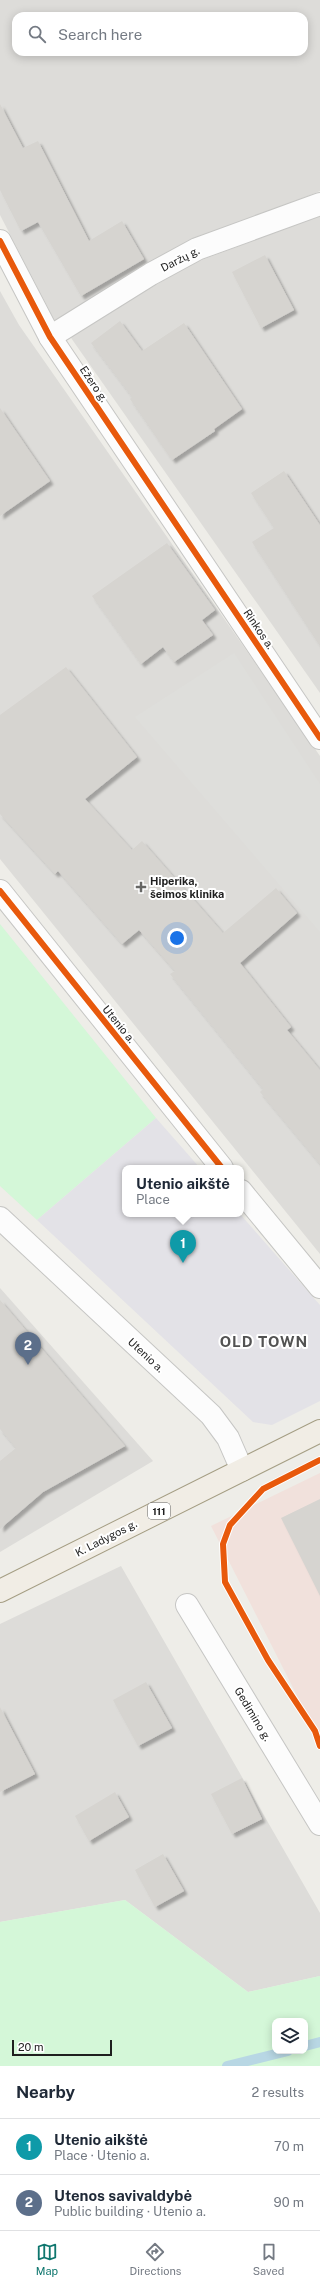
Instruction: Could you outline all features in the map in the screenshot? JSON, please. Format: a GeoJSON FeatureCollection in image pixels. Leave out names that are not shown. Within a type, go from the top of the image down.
{"type":"FeatureCollection","features":[{"type":"Feature","properties":{"kind":"main road","name":"K. Ladygos g."},"geometry":{"type":"LineString","coordinates":[[0,1591],[320,1431]]}},
{"type":"Feature","properties":{"kind":"street","name":"Daržų g."},"geometry":{"type":"LineString","coordinates":[[50,337],[151,274],[197,249],[320,204]]}},
{"type":"Feature","properties":{"kind":"street","name":"Ežero g."},"geometry":{"type":"LineString","coordinates":[[0,241],[50,337],[181,532]]}},
{"type":"Feature","properties":{"kind":"street","name":"Rinkos a."},"geometry":{"type":"LineString","coordinates":[[181,532],[316,725]]}},
{"type":"Feature","properties":{"kind":"street","name":"Utenio a."},"geometry":{"type":"LineString","coordinates":[[0,891],[220,1165]]}},
{"type":"Feature","properties":{"kind":"street"},"geometry":{"type":"LineString","coordinates":[[244,1195],[320,1287]]}},
{"type":"Feature","properties":{"kind":"street","name":"Utenio a."},"geometry":{"type":"LineString","coordinates":[[0,1218],[211,1415],[228,1438],[242,1470]]}},
{"type":"Feature","properties":{"kind":"street","name":"Gedimino g."},"geometry":{"type":"LineString","coordinates":[[187,1605],[320,1824]]}},
{"type":"Feature","properties":{"kind":"shaded area"},"geometry":{"type":"Polygon","coordinates":[[[0,0],[320,0],[320,191],[190,243],[55,321],[0,215],[0,0]]]}},
{"type":"Feature","properties":{"kind":"shaded area"},"geometry":{"type":"Polygon","coordinates":[[[320,216],[320,693],[69,335],[194,263],[320,216]]]}},
{"type":"Feature","properties":{"kind":"shaded area"},"geometry":{"type":"Polygon","coordinates":[[[0,291],[19,325],[320,756],[320,1254],[0,859],[0,291]]]}},
{"type":"Feature","properties":{"kind":"shaded area"},"geometry":{"type":"Polygon","coordinates":[[[234,653],[320,784],[320,932],[135,717],[234,653]]]}},
{"type":"Feature","properties":{"kind":"shaded area"},"geometry":{"type":"Polygon","coordinates":[[[156,1118],[197,1165],[122,1165],[122,1217],[243,1217],[320,1305],[320,1401],[272,1425],[253,1422],[37,1220],[156,1118]]]}},
{"type":"Feature","properties":{"kind":"shaded area"},"geometry":{"type":"Polygon","coordinates":[[[0,1288],[153,1461],[0,1552],[0,1288]]]}},
{"type":"Feature","properties":{"kind":"shaded area"},"geometry":{"type":"Polygon","coordinates":[[[320,1473],[320,1741],[211,1526],[320,1473]]]}},
{"type":"Feature","properties":{"kind":"shaded area"},"geometry":{"type":"Polygon","coordinates":[[[121,1566],[320,1913],[320,1976],[248,1992],[125,1900],[0,1922],[0,1624],[121,1566]]]}},
{"type":"Feature","properties":{"kind":"green space"},"geometry":{"type":"Polygon","coordinates":[[[0,924],[156,1118],[37,1220],[0,1186],[0,924]]]}},
{"type":"Feature","properties":{"kind":"green space"},"geometry":{"type":"Polygon","coordinates":[[[125,1900],[248,1992],[320,1976],[320,2066],[0,2066],[0,1922],[125,1900]]]}},
{"type":"Feature","properties":{"kind":"building"},"geometry":{"type":"Polygon","coordinates":[[[0,104],[23,148],[38,141],[89,241],[122,221],[144,259],[81,296],[38,222],[21,231],[0,190],[0,104]]]}},
{"type":"Feature","properties":{"kind":"building"},"geometry":{"type":"Polygon","coordinates":[[[265,255],[294,310],[261,328],[232,272],[265,255]]]}},
{"type":"Feature","properties":{"kind":"building"},"geometry":{"type":"Polygon","coordinates":[[[120,321],[142,351],[184,323],[242,409],[214,429],[215,431],[172,460],[130,399],[132,397],[91,343],[120,321]]]}},
{"type":"Feature","properties":{"kind":"building"},"geometry":{"type":"Polygon","coordinates":[[[0,408],[50,481],[0,516],[0,408]]]}},
{"type":"Feature","properties":{"kind":"building"},"geometry":{"type":"Polygon","coordinates":[[[284,471],[320,525],[320,646],[252,542],[274,528],[251,493],[284,471]]]}},
{"type":"Feature","properties":{"kind":"building"},"geometry":{"type":"Polygon","coordinates":[[[167,543],[215,610],[202,620],[213,635],[174,662],[163,647],[141,664],[92,596],[167,543]]]}},
{"type":"Feature","properties":{"kind":"building"},"geometry":{"type":"Polygon","coordinates":[[[66,667],[137,757],[85,799],[132,850],[142,841],[223,933],[276,888],[297,913],[240,963],[291,1027],[287,1030],[320,1070],[320,1164],[260,1092],[263,1089],[170,974],[175,971],[139,930],[122,944],[58,871],[55,874],[0,814],[0,715],[66,667]]]}},
{"type":"Feature","properties":{"kind":"building"},"geometry":{"type":"Polygon","coordinates":[[[0,1300],[125,1446],[43,1492],[0,1529],[0,1461],[16,1448],[0,1429],[0,1300]]]}},
{"type":"Feature","properties":{"kind":"building"},"geometry":{"type":"Polygon","coordinates":[[[320,1499],[320,1596],[281,1518],[320,1499]]]}},
{"type":"Feature","properties":{"kind":"building"},"geometry":{"type":"Polygon","coordinates":[[[146,1682],[172,1728],[138,1746],[113,1700],[146,1682]]]}},
{"type":"Feature","properties":{"kind":"building"},"geometry":{"type":"Polygon","coordinates":[[[0,1707],[35,1774],[0,1792],[0,1707]]]}},
{"type":"Feature","properties":{"kind":"building"},"geometry":{"type":"Polygon","coordinates":[[[242,1778],[262,1819],[232,1834],[211,1794],[242,1778]]]}},
{"type":"Feature","properties":{"kind":"building"},"geometry":{"type":"Polygon","coordinates":[[[115,1792],[129,1817],[89,1841],[75,1816],[115,1792]]]}},
{"type":"Feature","properties":{"kind":"building"},"geometry":{"type":"Polygon","coordinates":[[[163,1854],[184,1891],[155,1907],[135,1870],[163,1854]]]}},
{"type":"Feature","properties":{"kind":"waterway"},"geometry":{"type":"LineString","coordinates":[[308,2045],[320,2042]]}},
{"type":"Feature","properties":{"kind":"waterway"},"geometry":{"type":"LineString","coordinates":[[227,2066],[276,2054]]}},
{"type":"Feature","properties":{"kind":"cycle path"},"geometry":{"type":"LineString","coordinates":[[0,241],[50,337],[320,738]]}},
{"type":"Feature","properties":{"kind":"cycle path"},"geometry":{"type":"LineString","coordinates":[[0,891],[220,1165]]}},
{"type":"Feature","properties":{"kind":"cycle path"},"geometry":{"type":"LineString","coordinates":[[320,1460],[263,1489],[230,1525],[223,1544],[225,1582],[268,1660],[315,1731],[320,1746]]}},
{"type":"Feature","properties":{"kind":"place","name":"Hiperika, šeimos klinika"},"geometry":{"type":"Point","coordinates":[141,887]}},
{"type":"Feature","properties":{"kind":"place","name":"Utenio aikštė"},"geometry":{"type":"Point","coordinates":[183,1263]}},
{"type":"Feature","properties":{"kind":"place","name":"Utenos savivaldybė"},"geometry":{"type":"Point","coordinates":[28,1365]}},
{"type":"Feature","properties":{"kind":"district","name":"OLD TOWN"},"geometry":{"type":"Point","coordinates":[264,1342]}}]}
